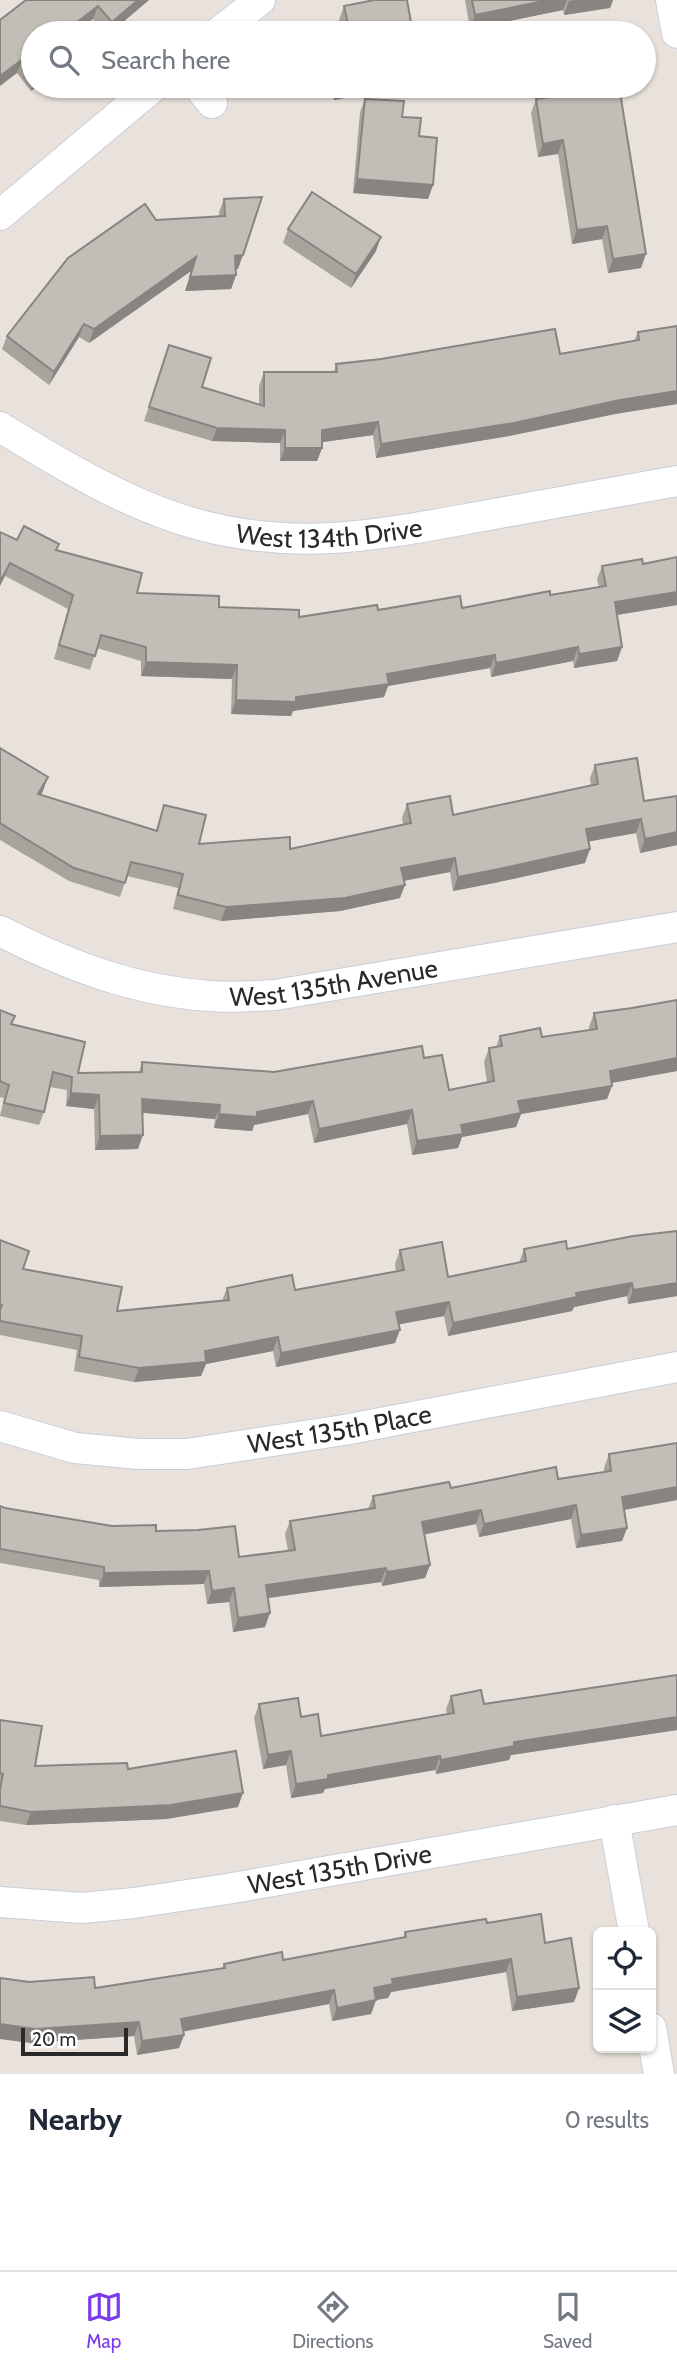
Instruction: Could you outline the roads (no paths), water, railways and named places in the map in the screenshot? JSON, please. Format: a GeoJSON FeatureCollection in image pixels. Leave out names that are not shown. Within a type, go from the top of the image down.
{"type":"FeatureCollection","features":[{"type":"Feature","properties":{"kind":"street"},"geometry":{"type":"LineString","coordinates":[[233,21],[260,0]]}},
{"type":"Feature","properties":{"kind":"street"},"geometry":{"type":"LineString","coordinates":[[671,0],[677,33]]}},
{"type":"Feature","properties":{"kind":"street"},"geometry":{"type":"LineString","coordinates":[[0,215],[140,98]]}},
{"type":"Feature","properties":{"kind":"street","name":"West 134th Drive"},"geometry":{"type":"LineString","coordinates":[[0,427],[76,472],[152,507],[197,524],[244,535],[286,539],[327,540],[378,534],[677,481]]}},
{"type":"Feature","properties":{"kind":"street","name":"West 135th Avenue"},"geometry":{"type":"LineString","coordinates":[[0,931],[45,954],[100,975],[166,992],[212,997],[275,995],[677,927]]}},
{"type":"Feature","properties":{"kind":"street","name":"West 135th Place"},"geometry":{"type":"LineString","coordinates":[[0,1426],[75,1448],[139,1454],[187,1454],[344,1430],[677,1367]]}},
{"type":"Feature","properties":{"kind":"street","name":"West 135th Drive"},"geometry":{"type":"LineString","coordinates":[[0,1902],[82,1908],[134,1903],[677,1810]]}},
{"type":"Feature","properties":{"kind":"street"},"geometry":{"type":"LineString","coordinates":[[614,1820],[633,1927]]}},
{"type":"Feature","properties":{"kind":"street"},"geometry":{"type":"LineString","coordinates":[[655,2053],[659,2074]]}}]}
